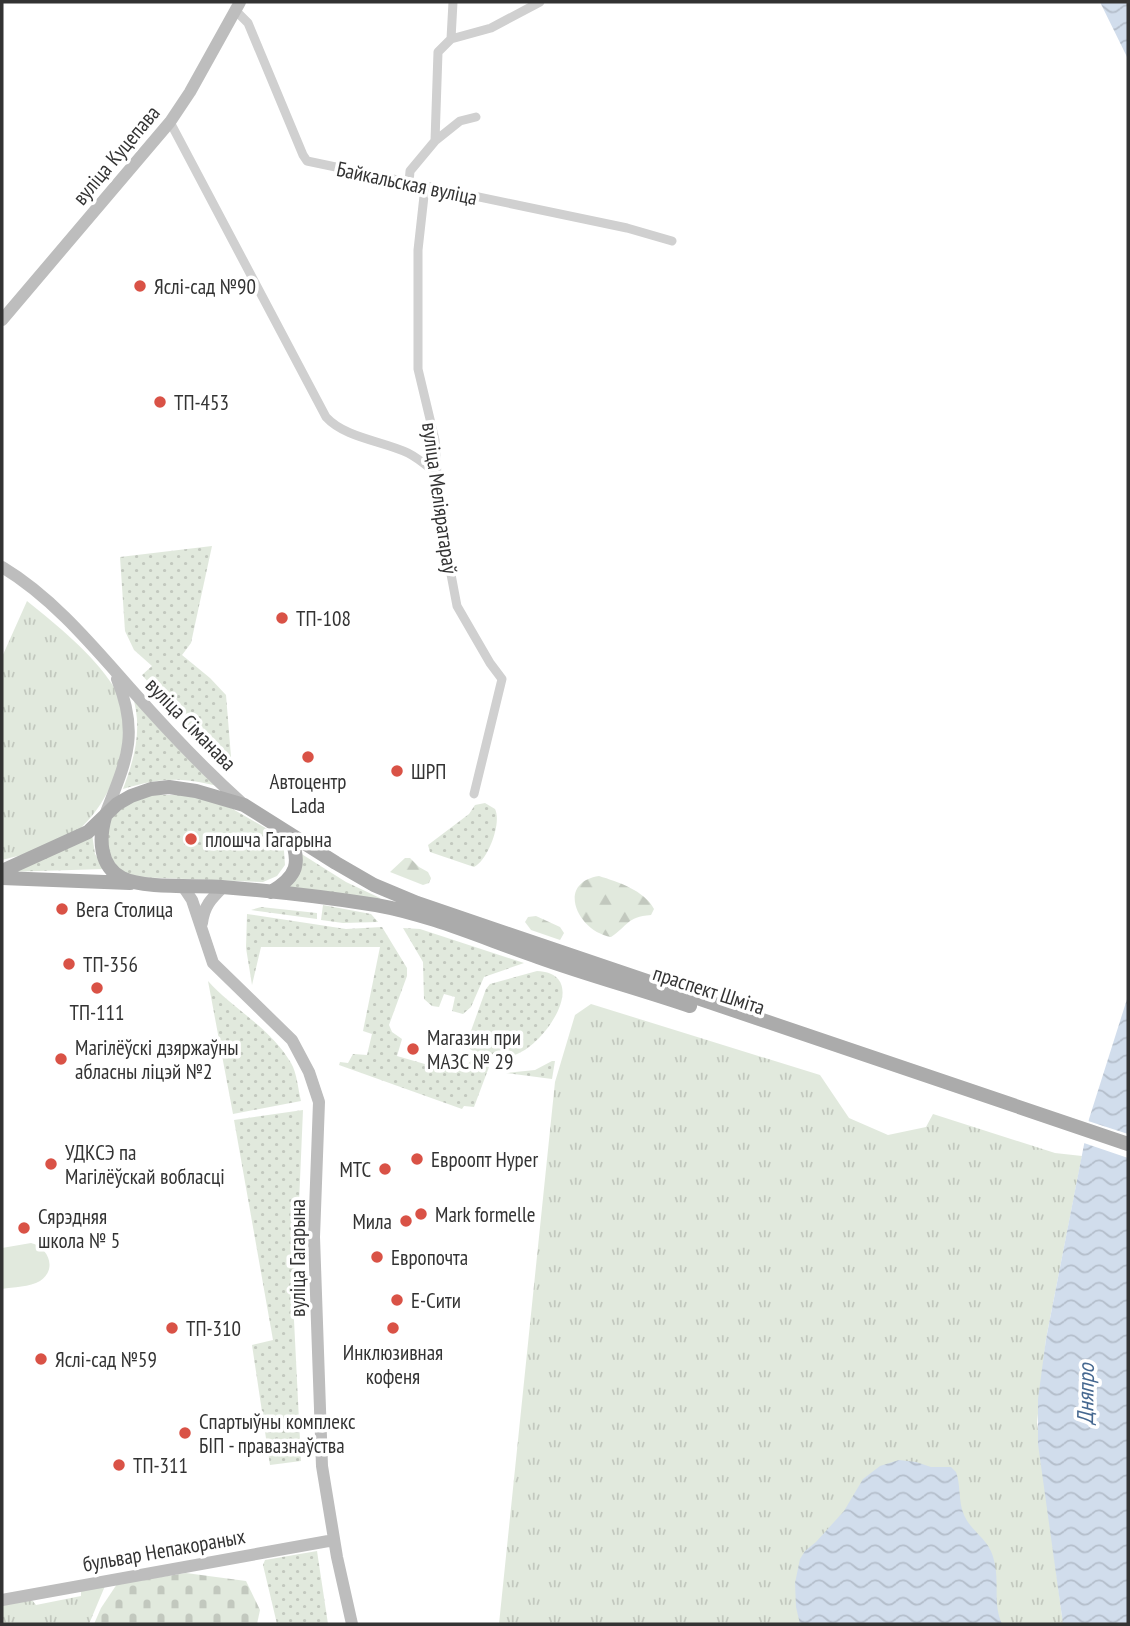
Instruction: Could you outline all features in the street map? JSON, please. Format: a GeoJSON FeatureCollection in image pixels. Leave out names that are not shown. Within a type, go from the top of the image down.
{"type":"FeatureCollection","features":[{"type":"Feature","properties":{"kind":"main road","name":"вуліца Куцепава"},"geometry":{"type":"LineString","coordinates":[[2,320],[170,122],[238,6]]}},
{"type":"Feature","properties":{"kind":"main road","name":"вуліца Сіманава"},"geometry":{"type":"LineString","coordinates":[[2,567],[52,606],[113,668],[177,741],[244,805]]}},
{"type":"Feature","properties":{"kind":"main road","name":"вуліца Сіманава"},"geometry":{"type":"LineString","coordinates":[[105,815],[127,757],[130,720],[113,668]]}},
{"type":"Feature","properties":{"kind":"main road","name":"праспект Шміта"},"geometry":{"type":"LineString","coordinates":[[105,815],[131,796],[151,789],[169,787],[197,791],[244,805],[374,884],[417,903],[1128,1153]]}},
{"type":"Feature","properties":{"kind":"main road"},"geometry":{"type":"LineString","coordinates":[[2,871],[88,832],[105,815]]}},
{"type":"Feature","properties":{"kind":"main road"},"geometry":{"type":"LineString","coordinates":[[105,815],[101,847],[106,860],[121,878],[137,883]]}},
{"type":"Feature","properties":{"kind":"main road"},"geometry":{"type":"LineString","coordinates":[[271,892],[283,885],[293,873],[298,861],[290,835]]}},
{"type":"Feature","properties":{"kind":"main road"},"geometry":{"type":"LineString","coordinates":[[2,878],[137,883]]}},
{"type":"Feature","properties":{"kind":"main road","name":"праспект Шміта"},"geometry":{"type":"LineString","coordinates":[[137,883],[271,892],[375,905],[427,918],[541,958],[1128,1144]]}},
{"type":"Feature","properties":{"kind":"main road","name":"вуліца Гагарына"},"geometry":{"type":"LineString","coordinates":[[182,885],[192,900],[213,963],[292,1041],[309,1072],[319,1102],[314,1230],[322,1466],[334,1541],[352,1624]]}},
{"type":"Feature","properties":{"kind":"main road"},"geometry":{"type":"LineString","coordinates":[[201,930],[207,903],[223,887]]}},
{"type":"Feature","properties":{"kind":"main road","name":"бульвар Непакораных"},"geometry":{"type":"LineString","coordinates":[[2,1600],[334,1541]]}},
{"type":"Feature","properties":{"kind":"street"},"geometry":{"type":"LineString","coordinates":[[451,39],[453,2]]}},
{"type":"Feature","properties":{"kind":"street"},"geometry":{"type":"LineString","coordinates":[[435,141],[438,52],[451,39],[491,28],[540,2]]}},
{"type":"Feature","properties":{"kind":"street","name":"Байкальская вуліца"},"geometry":{"type":"LineString","coordinates":[[238,6],[248,23],[307,161],[628,228],[673,241]]}},
{"type":"Feature","properties":{"kind":"street"},"geometry":{"type":"LineString","coordinates":[[410,183],[410,171],[435,141],[460,121],[476,117]]}},
{"type":"Feature","properties":{"kind":"street"},"geometry":{"type":"LineString","coordinates":[[170,122],[326,416],[343,429],[410,454],[436,473]]}},
{"type":"Feature","properties":{"kind":"street","name":"вуліца Меліяратараў"},"geometry":{"type":"LineString","coordinates":[[425,187],[418,250],[418,369],[435,440],[439,511],[457,606],[502,679],[474,794]]}},
{"type":"Feature","properties":{"kind":"green space"},"geometry":{"type":"Polygon","coordinates":[[[212,546],[191,643],[182,655],[226,695],[232,769],[200,742],[142,675],[152,666],[134,650],[125,631],[120,557],[212,546]]]}},
{"type":"Feature","properties":{"kind":"green space"},"geometry":{"type":"Polygon","coordinates":[[[27,601],[85,651],[114,687],[122,705],[125,724],[123,746],[110,788],[86,823],[56,844],[2,860],[2,657],[27,601]]]}},
{"type":"Feature","properties":{"kind":"green space"},"geometry":{"type":"Polygon","coordinates":[[[132,694],[221,787],[194,781],[172,780],[123,789],[136,742],[137,718],[132,694]]]}},
{"type":"Feature","properties":{"kind":"green space","name":"плошча Гагарына"},"geometry":{"type":"Polygon","coordinates":[[[153,795],[188,795],[231,808],[276,834],[284,851],[285,865],[277,876],[263,882],[134,877],[125,873],[110,856],[107,823],[129,801],[153,795]]]}},
{"type":"Feature","properties":{"kind":"green space"},"geometry":{"type":"Polygon","coordinates":[[[485,803],[495,809],[497,823],[489,849],[479,863],[474,867],[430,852],[428,845],[469,814],[475,805],[485,803]]]}},
{"type":"Feature","properties":{"kind":"green space"},"geometry":{"type":"Polygon","coordinates":[[[92,834],[95,854],[105,869],[5,872],[92,834]]]}},
{"type":"Feature","properties":{"kind":"green space"},"geometry":{"type":"Polygon","coordinates":[[[300,853],[346,882],[380,898],[381,902],[288,888],[300,853]]]}},
{"type":"Feature","properties":{"kind":"green space"},"geometry":{"type":"Polygon","coordinates":[[[405,858],[410,858],[428,872],[431,878],[429,883],[423,885],[390,872],[405,858]]]}},
{"type":"Feature","properties":{"kind":"green space"},"geometry":{"type":"Polygon","coordinates":[[[599,876],[630,888],[644,897],[654,909],[651,915],[632,920],[611,937],[589,926],[576,907],[575,897],[578,888],[586,880],[599,876]]]}},
{"type":"Feature","properties":{"kind":"green space"},"geometry":{"type":"Polygon","coordinates":[[[323,905],[371,914],[378,922],[343,923],[321,920],[323,905]]]}},
{"type":"Feature","properties":{"kind":"green space"},"geometry":{"type":"Polygon","coordinates":[[[261,907],[317,913],[317,919],[251,910],[261,907]]]}},
{"type":"Feature","properties":{"kind":"green space"},"geometry":{"type":"Polygon","coordinates":[[[247,914],[346,929],[382,927],[407,968],[407,976],[389,1025],[392,1032],[402,1039],[397,1056],[456,1073],[471,1061],[486,1064],[489,1067],[474,1107],[464,1106],[462,1109],[339,1065],[340,1062],[348,1063],[353,1054],[367,1055],[372,1034],[363,1031],[380,947],[261,947],[252,985],[246,948],[247,914]]]}},
{"type":"Feature","properties":{"kind":"green space"},"geometry":{"type":"Polygon","coordinates":[[[536,916],[560,927],[564,933],[560,940],[531,930],[525,922],[528,917],[536,916]]]}},
{"type":"Feature","properties":{"kind":"green space"},"geometry":{"type":"Polygon","coordinates":[[[403,928],[420,929],[524,963],[484,977],[471,1007],[463,1014],[452,1011],[455,997],[444,994],[439,1007],[432,1006],[424,999],[423,962],[403,928]]]}},
{"type":"Feature","properties":{"kind":"green space"},"geometry":{"type":"Polygon","coordinates":[[[537,971],[553,975],[561,984],[562,997],[558,1011],[538,1039],[514,1055],[475,1052],[470,1049],[467,1042],[490,984],[537,971]]]}},
{"type":"Feature","properties":{"kind":"green space"},"geometry":{"type":"Polygon","coordinates":[[[208,981],[263,1029],[283,1051],[295,1071],[301,1101],[233,1114],[208,981]]]}},
{"type":"Feature","properties":{"kind":"green space"},"geometry":{"type":"Polygon","coordinates":[[[591,1004],[820,1075],[849,1118],[888,1135],[926,1127],[933,1114],[1055,1153],[1082,1156],[1046,1339],[1037,1423],[1063,1624],[499,1624],[555,1082],[575,1015],[591,1004]]]}},
{"type":"Feature","properties":{"kind":"green space"},"geometry":{"type":"Polygon","coordinates":[[[555,1061],[552,1079],[506,1073],[535,1070],[555,1061]]]}},
{"type":"Feature","properties":{"kind":"green space"},"geometry":{"type":"Polygon","coordinates":[[[303,1110],[294,1320],[301,1461],[270,1465],[252,1345],[273,1340],[234,1120],[303,1110]]]}},
{"type":"Feature","properties":{"kind":"green space"},"geometry":{"type":"Polygon","coordinates":[[[31,1243],[46,1254],[49,1271],[40,1281],[2,1289],[2,1248],[31,1243]]]}},
{"type":"Feature","properties":{"kind":"green space"},"geometry":{"type":"Polygon","coordinates":[[[317,1551],[328,1624],[277,1624],[263,1565],[265,1560],[317,1551]]]}},
{"type":"Feature","properties":{"kind":"green space"},"geometry":{"type":"Polygon","coordinates":[[[186,1573],[246,1581],[260,1610],[257,1624],[94,1624],[117,1584],[186,1573]]]}},
{"type":"Feature","properties":{"kind":"green space"},"geometry":{"type":"Polygon","coordinates":[[[105,1586],[89,1624],[2,1624],[2,1605],[32,1600],[36,1605],[81,1596],[81,1591],[105,1586]]]}},
{"type":"Feature","properties":{"kind":"water"},"geometry":{"type":"Polygon","coordinates":[[[1100,2],[1128,2],[1128,59],[1100,2]]]}},
{"type":"Feature","properties":{"kind":"water","name":"Дняпро"},"geometry":{"type":"Polygon","coordinates":[[[1128,996],[1128,1624],[1063,1624],[1038,1444],[1038,1399],[1046,1339],[1089,1119],[1128,996]]]}},
{"type":"Feature","properties":{"kind":"water"},"geometry":{"type":"Polygon","coordinates":[[[899,1460],[931,1467],[951,1467],[956,1472],[964,1515],[993,1556],[1002,1624],[800,1624],[795,1583],[800,1559],[844,1511],[863,1479],[880,1466],[899,1460]]]}},
{"type":"Feature","properties":{"kind":"pier"},"geometry":{"type":"Polygon","coordinates":[[[1085,1120],[1128,1134],[1128,1158],[1081,1142],[1085,1120]]]}},
{"type":"Feature","properties":{"kind":"place","name":"Яслі-сад №90"},"geometry":{"type":"Point","coordinates":[140,286]}},
{"type":"Feature","properties":{"kind":"place","name":"ТП-453"},"geometry":{"type":"Point","coordinates":[160,402]}},
{"type":"Feature","properties":{"kind":"place","name":"ТП-108"},"geometry":{"type":"Point","coordinates":[282,618]}},
{"type":"Feature","properties":{"kind":"place","name":"Автоцентр Lada"},"geometry":{"type":"Point","coordinates":[308,757]}},
{"type":"Feature","properties":{"kind":"place","name":"ШРП"},"geometry":{"type":"Point","coordinates":[397,771]}},
{"type":"Feature","properties":{"kind":"place","name":"плошча Гагарына"},"geometry":{"type":"Point","coordinates":[191,839]}},
{"type":"Feature","properties":{"kind":"place","name":"Вега Столица"},"geometry":{"type":"Point","coordinates":[62,909]}},
{"type":"Feature","properties":{"kind":"place","name":"ТП-356"},"geometry":{"type":"Point","coordinates":[69,964]}},
{"type":"Feature","properties":{"kind":"place","name":"ТП-111"},"geometry":{"type":"Point","coordinates":[97,988]}},
{"type":"Feature","properties":{"kind":"place","name":"Магазин при МАЗС № 29"},"geometry":{"type":"Point","coordinates":[413,1049]}},
{"type":"Feature","properties":{"kind":"place","name":"Магілёўскі дзяржаўны абласны ліцэй №2"},"geometry":{"type":"Point","coordinates":[61,1059]}},
{"type":"Feature","properties":{"kind":"place","name":"Евроопт Hyper"},"geometry":{"type":"Point","coordinates":[417,1159]}},
{"type":"Feature","properties":{"kind":"place","name":"УДКСЭ па Магілёўскай вобласці"},"geometry":{"type":"Point","coordinates":[51,1164]}},
{"type":"Feature","properties":{"kind":"place","name":"МТС"},"geometry":{"type":"Point","coordinates":[385,1169]}},
{"type":"Feature","properties":{"kind":"place","name":"Mark formelle"},"geometry":{"type":"Point","coordinates":[421,1214]}},
{"type":"Feature","properties":{"kind":"place","name":"Мила"},"geometry":{"type":"Point","coordinates":[406,1221]}},
{"type":"Feature","properties":{"kind":"place","name":"Сярэдняя школа № 5"},"geometry":{"type":"Point","coordinates":[24,1228]}},
{"type":"Feature","properties":{"kind":"place","name":"Европочта"},"geometry":{"type":"Point","coordinates":[377,1257]}},
{"type":"Feature","properties":{"kind":"place","name":"Е-Сити"},"geometry":{"type":"Point","coordinates":[397,1300]}},
{"type":"Feature","properties":{"kind":"place","name":"ТП-310"},"geometry":{"type":"Point","coordinates":[172,1328]}},
{"type":"Feature","properties":{"kind":"place","name":"Инклюзивная кофеня"},"geometry":{"type":"Point","coordinates":[393,1328]}},
{"type":"Feature","properties":{"kind":"place","name":"Яслі-сад №59"},"geometry":{"type":"Point","coordinates":[41,1359]}},
{"type":"Feature","properties":{"kind":"place","name":"Спартыўны комплекс БІП - правазнаўства"},"geometry":{"type":"Point","coordinates":[185,1433]}},
{"type":"Feature","properties":{"kind":"place","name":"ТП-311"},"geometry":{"type":"Point","coordinates":[119,1465]}}]}
